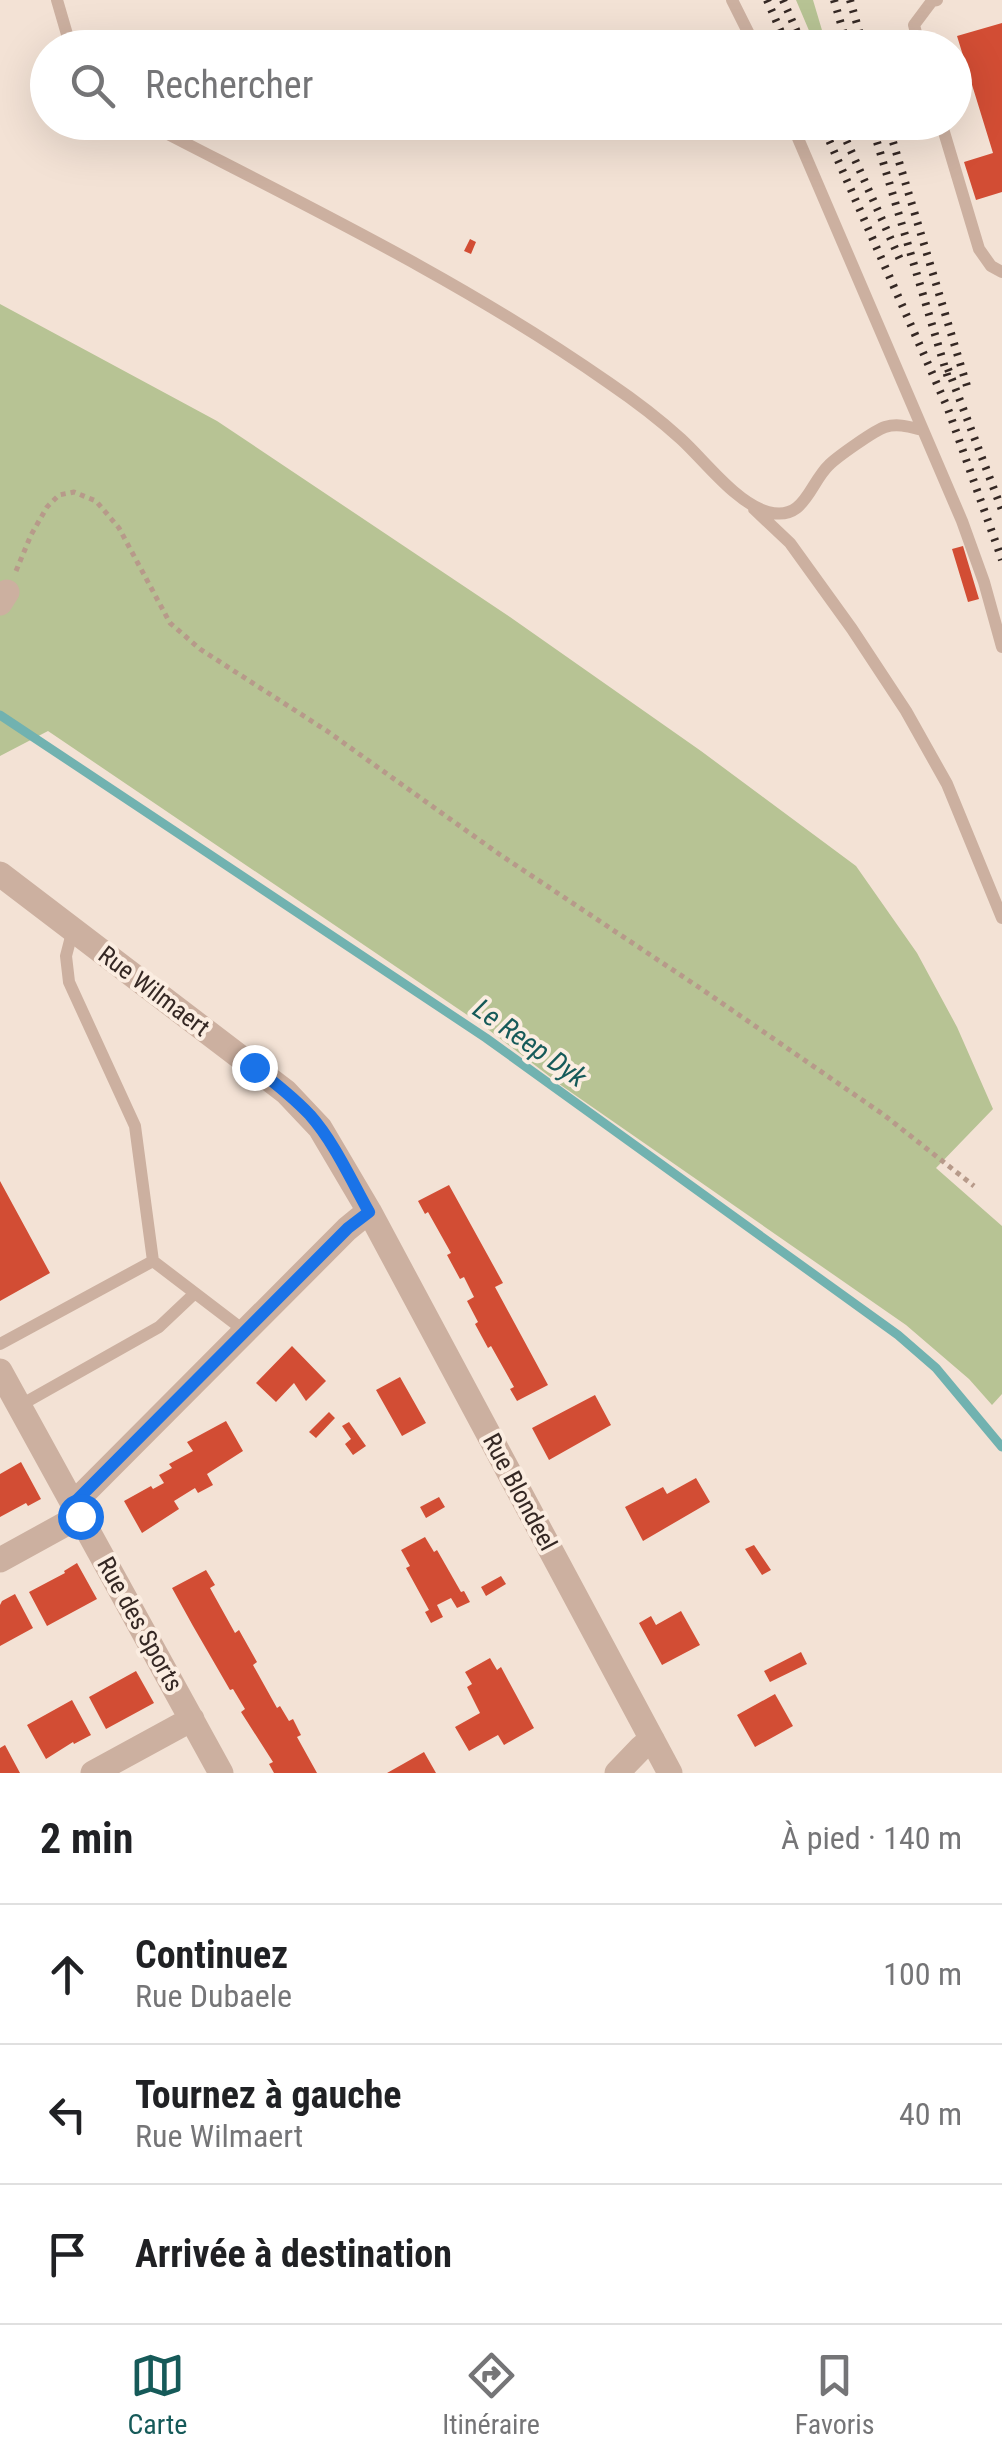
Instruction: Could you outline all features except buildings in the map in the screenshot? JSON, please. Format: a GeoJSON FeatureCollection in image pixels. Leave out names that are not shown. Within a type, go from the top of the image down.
{"type":"FeatureCollection","features":[{"type":"Feature","properties":{"kind":"street","name":"Rue Wilmaert"},"geometry":{"type":"LineString","coordinates":[[0,874],[298,1103],[320,1128],[369,1212]]}},
{"type":"Feature","properties":{"kind":"street"},"geometry":{"type":"LineString","coordinates":[[0,1560],[77,1510],[246,1332],[348,1228],[369,1212]]}},
{"type":"Feature","properties":{"kind":"street","name":"Rue Blondeel"},"geometry":{"type":"LineString","coordinates":[[369,1212],[670,1773]]}},
{"type":"Feature","properties":{"kind":"street","name":"Rue des Sports"},"geometry":{"type":"LineString","coordinates":[[0,1371],[221,1773]]}},
{"type":"Feature","properties":{"kind":"street"},"geometry":{"type":"LineString","coordinates":[[93,1773],[192,1719]]}},
{"type":"Feature","properties":{"kind":"street"},"geometry":{"type":"LineString","coordinates":[[616,1773],[652,1740]]}},
{"type":"Feature","properties":{"kind":"lane"},"geometry":{"type":"LineString","coordinates":[[57,0],[65,30]]}},
{"type":"Feature","properties":{"kind":"lane"},"geometry":{"type":"LineString","coordinates":[[732,0],[747,30]]}},
{"type":"Feature","properties":{"kind":"lane"},"geometry":{"type":"LineString","coordinates":[[915,30],[914,25],[934,0]]}},
{"type":"Feature","properties":{"kind":"lane"},"geometry":{"type":"LineString","coordinates":[[177,140],[393,251],[530,330],[611,384],[679,438],[790,543],[852,629],[906,711],[947,784],[1002,918]]}},
{"type":"Feature","properties":{"kind":"lane"},"geometry":{"type":"LineString","coordinates":[[798,140],[962,521],[1002,647]]}},
{"type":"Feature","properties":{"kind":"lane"},"geometry":{"type":"LineString","coordinates":[[947,140],[979,249],[991,266],[1002,272]]}},
{"type":"Feature","properties":{"kind":"lane"},"geometry":{"type":"LineString","coordinates":[[744,500],[769,512],[801,506],[827,466],[884,427],[904,425],[922,430]]}},
{"type":"Feature","properties":{"kind":"lane"},"geometry":{"type":"LineString","coordinates":[[73,930],[66,956],[68,982],[135,1126],[152,1261],[246,1332]]}},
{"type":"Feature","properties":{"kind":"lane"},"geometry":{"type":"LineString","coordinates":[[0,1344],[152,1261]]}},
{"type":"Feature","properties":{"kind":"lane"},"geometry":{"type":"LineString","coordinates":[[19,1406],[159,1328],[194,1293]]}},
{"type":"Feature","properties":{"kind":"path"},"geometry":{"type":"LineString","coordinates":[[3,598],[30,536],[58,495],[74,492],[96,501],[119,528],[170,623],[200,649],[327,730],[499,854],[716,998],[884,1115],[974,1186]]}},
{"type":"Feature","properties":{"kind":"green space"},"geometry":{"type":"Polygon","coordinates":[[[796,0],[813,0],[822,30],[809,30],[796,0]]]}},
{"type":"Feature","properties":{"kind":"green space"},"geometry":{"type":"Polygon","coordinates":[[[0,304],[217,421],[510,617],[856,866],[917,953],[957,1027],[993,1109],[936,1168],[1002,1226],[1002,1394],[992,1405],[969,1379],[906,1325],[562,1086],[485,1027],[48,731],[0,756],[0,304]]]}},
{"type":"Feature","properties":{"kind":"waterway","name":"Le Reep Dyk"},"geometry":{"type":"LineString","coordinates":[[0,715],[486,1038],[898,1335],[936,1368],[1002,1447]]}},
{"type":"Feature","properties":{"kind":"railway"},"geometry":{"type":"LineString","coordinates":[[767,0],[780,30]]}},
{"type":"Feature","properties":{"kind":"railway"},"geometry":{"type":"LineString","coordinates":[[783,0],[796,30]]}},
{"type":"Feature","properties":{"kind":"railway"},"geometry":{"type":"LineString","coordinates":[[834,0],[843,30]]}},
{"type":"Feature","properties":{"kind":"railway"},"geometry":{"type":"LineString","coordinates":[[850,0],[859,30]]}},
{"type":"Feature","properties":{"kind":"railway"},"geometry":{"type":"LineString","coordinates":[[829,140],[948,409],[1002,560]]}},
{"type":"Feature","properties":{"kind":"railway"},"geometry":{"type":"LineString","coordinates":[[846,140],[902,264]]}},
{"type":"Feature","properties":{"kind":"railway"},"geometry":{"type":"LineString","coordinates":[[876,140],[949,381]]}},
{"type":"Feature","properties":{"kind":"railway"},"geometry":{"type":"LineString","coordinates":[[892,140],[967,386]]}},
{"type":"Feature","properties":{"kind":"railway"},"geometry":{"type":"LineString","coordinates":[[948,369],[1002,510]]}},
{"type":"Feature","properties":{"kind":"route"},"geometry":{"type":"LineString","coordinates":[[80,1516],[73,1504],[348,1228],[369,1212],[312,1117],[254,1067]]}}]}
